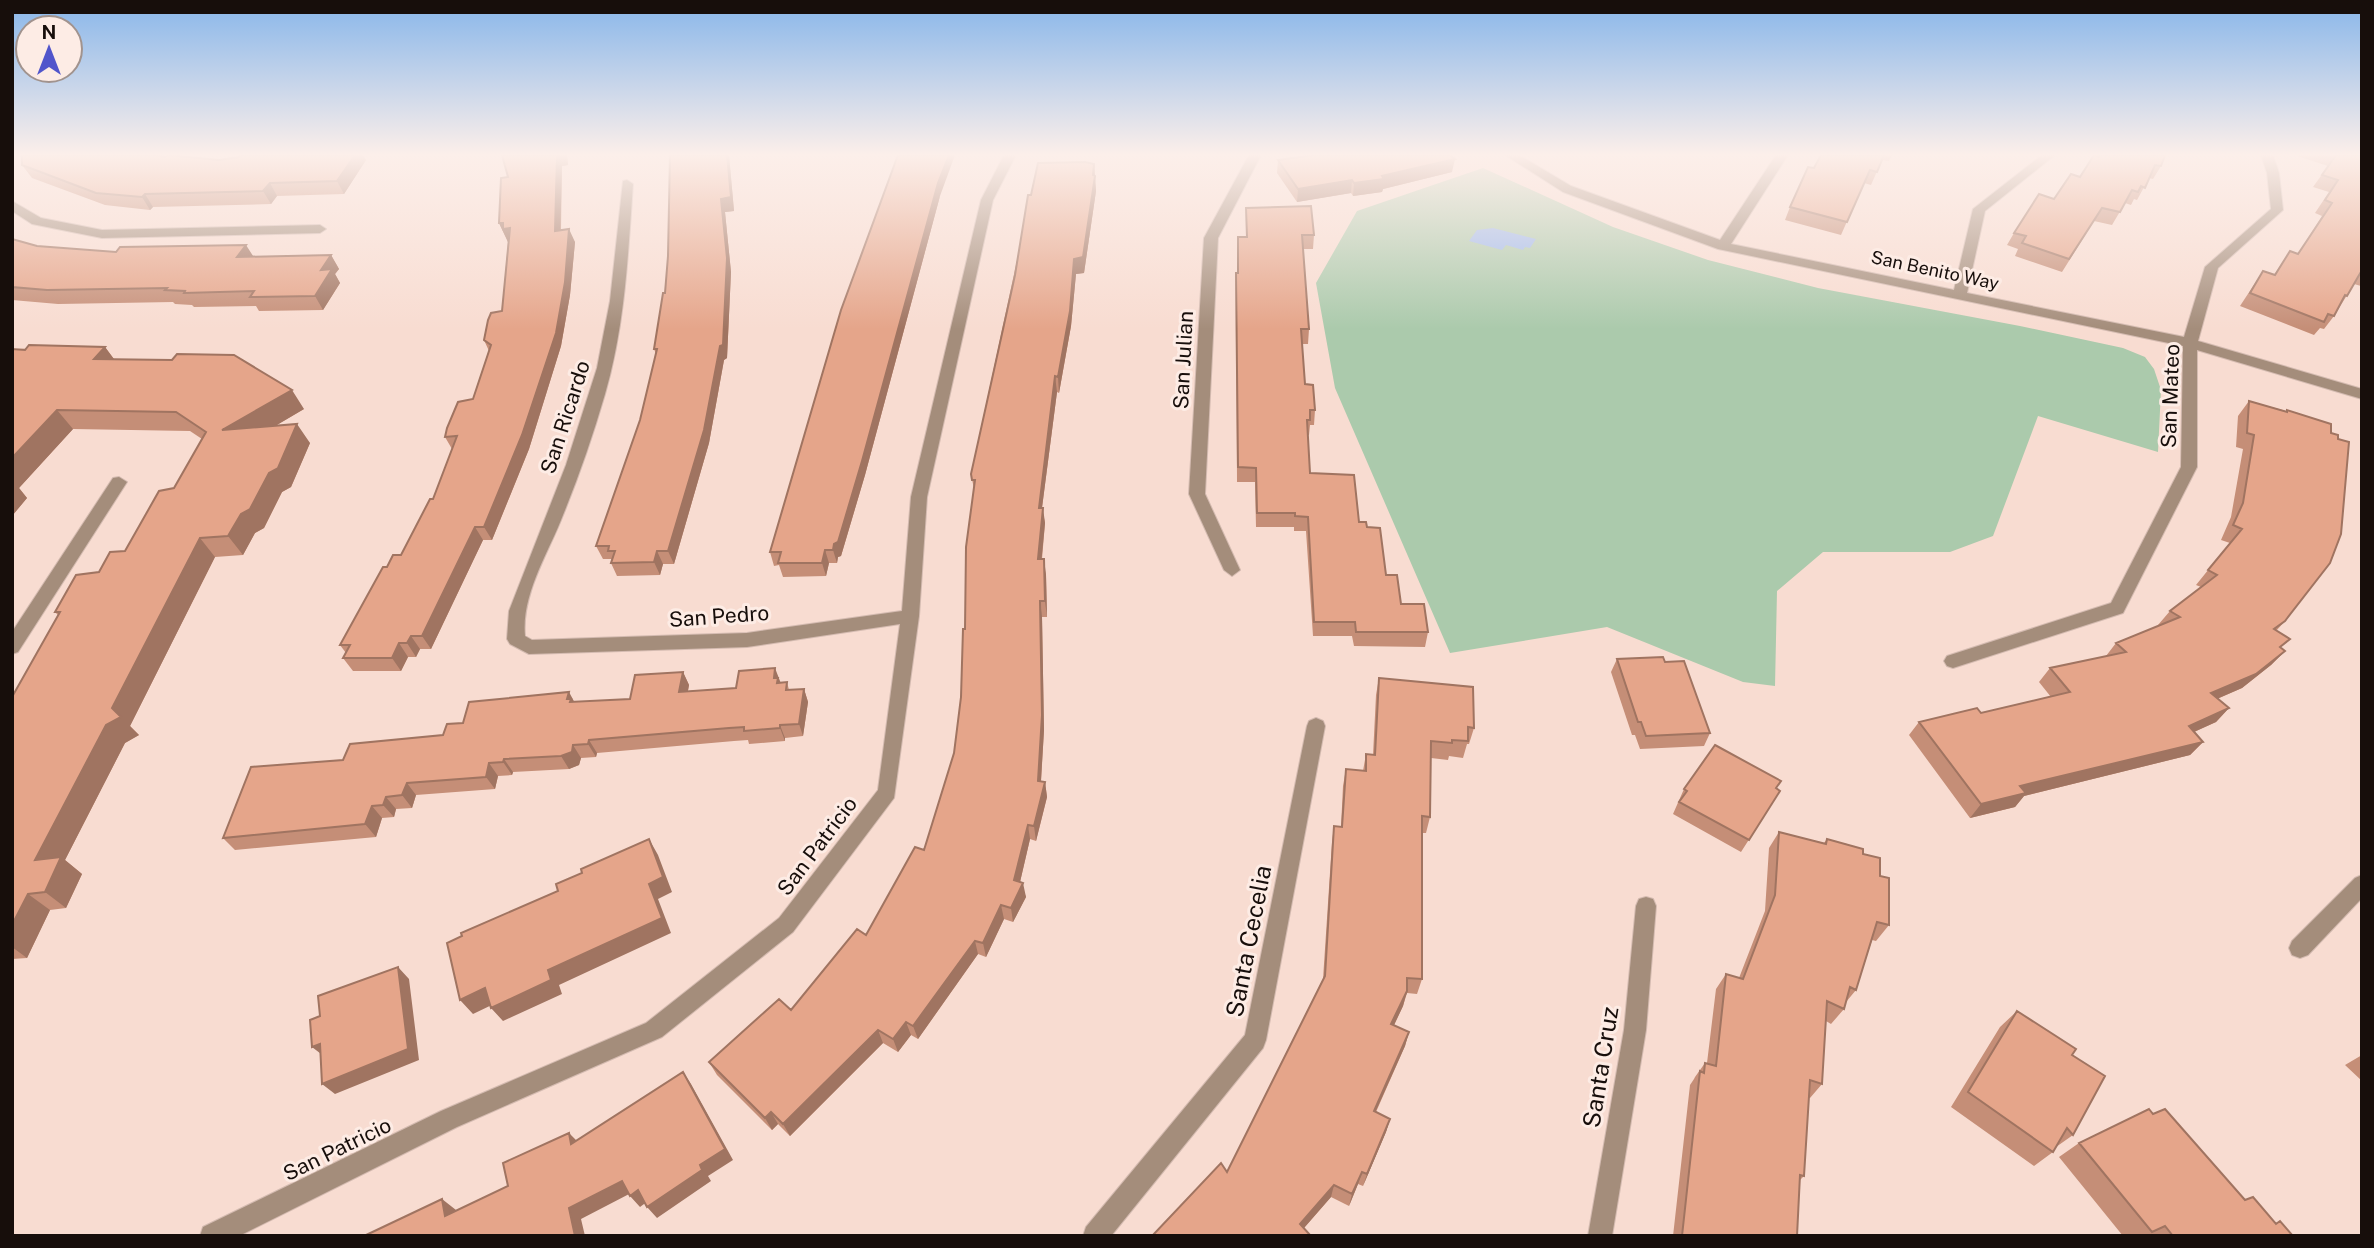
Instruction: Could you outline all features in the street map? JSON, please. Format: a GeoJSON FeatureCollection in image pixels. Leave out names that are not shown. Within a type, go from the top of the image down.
{"type":"FeatureCollection","features":[{"type":"Feature","properties":{"kind":"street"},"geometry":{"type":"LineString","coordinates":[[25,213],[37,221],[103,234],[320,229]]}},
{"type":"Feature","properties":{"kind":"street","name":"San Ricardo"},"geometry":{"type":"LineString","coordinates":[[529,647],[516,639],[513,627],[520,601],[594,407],[615,316],[624,213]]}},
{"type":"Feature","properties":{"kind":"street","name":"San Patricio"},"geometry":{"type":"LineString","coordinates":[[212,1236],[449,1119],[654,1030],[786,925],[887,792],[910,616],[919,497],[983,213]]}},
{"type":"Feature","properties":{"kind":"street","name":"San Julian"},"geometry":{"type":"LineString","coordinates":[[1223,213],[1210,238],[1197,494],[1233,570]]}},
{"type":"Feature","properties":{"kind":"street","name":"San Benito Way"},"geometry":{"type":"LineString","coordinates":[[1633,213],[1723,246],[2190,342],[2362,394]]}},
{"type":"Feature","properties":{"kind":"street"},"geometry":{"type":"LineString","coordinates":[[1723,246],[1744,213]]}},
{"type":"Feature","properties":{"kind":"street"},"geometry":{"type":"LineString","coordinates":[[1960,295],[1978,213]]}},
{"type":"Feature","properties":{"kind":"street","name":"San Mateo"},"geometry":{"type":"LineString","coordinates":[[1953,661],[2117,608],[2189,467],[2190,342],[2212,267],[2273,213]]}},
{"type":"Feature","properties":{"kind":"street"},"geometry":{"type":"LineString","coordinates":[[14,642],[119,482]]}},
{"type":"Feature","properties":{"kind":"street","name":"San Pedro"},"geometry":{"type":"LineString","coordinates":[[529,647],[747,640],[910,616]]}},
{"type":"Feature","properties":{"kind":"street","name":"Santa Cecelia"},"geometry":{"type":"LineString","coordinates":[[1095,1236],[1255,1041],[1316,726]]}},
{"type":"Feature","properties":{"kind":"street"},"geometry":{"type":"LineString","coordinates":[[2300,948],[2362,884]]}},
{"type":"Feature","properties":{"kind":"street","name":"Santa Cruz"},"geometry":{"type":"LineString","coordinates":[[1600,1236],[1645,947],[1646,905]]}},
{"type":"Feature","properties":{"kind":"green space"},"geometry":{"type":"Polygon","coordinates":[[[1356,213],[1583,213],[1613,227],[1708,260],[1818,288],[2123,348],[2145,357],[2154,369],[2161,390],[2158,452],[2038,416],[1993,536],[1950,552],[1823,552],[1777,591],[1775,686],[1743,682],[1607,627],[1450,653],[1335,388],[1316,283],[1356,213]]]}},
{"type":"Feature","properties":{"kind":"water"},"geometry":{"type":"Polygon","coordinates":[[[1493,228],[1536,239],[1530,248],[1525,247],[1523,250],[1506,245],[1502,250],[1469,241],[1477,230],[1493,228]]]}},
{"type":"Feature","properties":{"kind":"building"},"geometry":{"type":"Polygon","coordinates":[[[499,213],[555,213],[555,231],[569,229],[565,282],[556,333],[522,435],[484,527],[475,527],[422,636],[411,636],[407,643],[399,643],[392,658],[343,658],[350,645],[340,645],[383,567],[387,567],[393,555],[401,555],[430,499],[433,499],[457,436],[445,437],[458,402],[473,399],[491,345],[484,340],[488,320],[491,313],[502,311],[510,228],[503,229],[503,223],[499,223],[499,213]]]}},
{"type":"Feature","properties":{"kind":"building"},"geometry":{"type":"Polygon","coordinates":[[[669,213],[722,213],[727,258],[723,345],[720,346],[704,430],[668,551],[657,551],[654,562],[611,563],[615,551],[608,551],[609,546],[596,546],[640,420],[657,349],[654,349],[665,293],[669,213]]]}},
{"type":"Feature","properties":{"kind":"building"},"geometry":{"type":"Polygon","coordinates":[[[877,213],[930,213],[838,542],[834,544],[833,550],[825,550],[822,563],[778,563],[781,552],[770,552],[841,310],[877,213]]]}},
{"type":"Feature","properties":{"kind":"building"},"geometry":{"type":"Polygon","coordinates":[[[1025,213],[1089,213],[1083,257],[1074,259],[1070,311],[1058,377],[1055,376],[1039,508],[1043,508],[1038,559],[1044,559],[1045,601],[1040,601],[1042,715],[1038,781],[1045,782],[1034,826],[1028,825],[1014,880],[1023,883],[1011,908],[1001,905],[983,943],[975,941],[913,1026],[906,1022],[893,1039],[878,1030],[783,1124],[771,1112],[765,1118],[709,1062],[779,999],[791,1010],[857,929],[866,935],[915,847],[924,850],[954,753],[965,629],[966,547],[975,480],[972,480],[971,474],[1015,275],[1025,213]]]}},
{"type":"Feature","properties":{"kind":"building"},"geometry":{"type":"Polygon","coordinates":[[[1246,213],[1312,213],[1314,235],[1302,235],[1309,329],[1301,329],[1305,384],[1313,385],[1315,410],[1310,410],[1310,420],[1307,420],[1310,473],[1354,475],[1359,522],[1366,522],[1367,527],[1380,528],[1386,575],[1397,575],[1401,604],[1424,604],[1428,632],[1356,632],[1355,622],[1314,622],[1308,517],[1295,516],[1295,513],[1257,513],[1256,468],[1238,467],[1236,273],[1238,237],[1247,237],[1246,213]]]}},
{"type":"Feature","properties":{"kind":"building"},"geometry":{"type":"Polygon","coordinates":[[[1814,213],[1851,213],[1847,222],[1814,213]]]}},
{"type":"Feature","properties":{"kind":"building"},"geometry":{"type":"Polygon","coordinates":[[[2027,213],[2099,213],[2069,259],[2022,243],[2026,236],[2014,233],[2027,213]]]}},
{"type":"Feature","properties":{"kind":"building"},"geometry":{"type":"Polygon","coordinates":[[[2325,213],[2362,213],[2362,270],[2334,316],[2328,314],[2324,322],[2250,293],[2263,271],[2275,275],[2290,251],[2298,254],[2325,213]]]}},
{"type":"Feature","properties":{"kind":"building"},"geometry":{"type":"Polygon","coordinates":[[[12,239],[37,246],[116,252],[120,247],[246,245],[237,257],[331,255],[321,270],[332,269],[315,296],[250,297],[254,291],[184,293],[185,291],[165,290],[167,288],[47,290],[12,287],[12,239]]]}},
{"type":"Feature","properties":{"kind":"building"},"geometry":{"type":"Polygon","coordinates":[[[29,345],[105,347],[94,359],[172,360],[177,354],[234,355],[292,390],[222,430],[297,424],[278,468],[269,473],[250,509],[241,514],[228,536],[200,538],[112,708],[121,717],[106,725],[35,860],[61,857],[45,892],[28,894],[12,925],[12,697],[60,612],[55,612],[76,575],[99,572],[110,552],[125,551],[159,491],[174,488],[206,432],[176,412],[57,410],[12,458],[12,349],[25,350],[29,345]]]}},
{"type":"Feature","properties":{"kind":"building"},"geometry":{"type":"Polygon","coordinates":[[[2249,401],[2331,424],[2331,433],[2338,435],[2338,439],[2349,442],[2341,534],[2330,563],[2285,621],[2274,629],[2290,639],[2280,647],[2285,651],[2256,674],[2211,693],[2229,708],[2189,726],[2203,742],[2020,786],[2026,793],[1981,804],[1919,722],[1977,708],[1981,713],[2070,692],[2050,668],[2126,652],[2116,643],[2180,617],[2170,611],[2217,575],[2208,570],[2242,529],[2233,525],[2243,503],[2254,435],[2247,433],[2249,401]]]}},
{"type":"Feature","properties":{"kind":"building"},"geometry":{"type":"Polygon","coordinates":[[[1663,657],[1665,662],[1684,661],[1710,733],[1646,736],[1641,722],[1638,722],[1617,659],[1663,657]]]}},
{"type":"Feature","properties":{"kind":"building"},"geometry":{"type":"Polygon","coordinates":[[[775,668],[774,678],[778,678],[777,683],[787,682],[786,690],[804,689],[799,724],[744,731],[744,727],[589,740],[588,744],[573,745],[572,752],[561,756],[504,759],[503,762],[489,763],[486,777],[407,783],[402,795],[386,797],[383,805],[372,806],[365,824],[223,838],[251,767],[343,760],[350,744],[443,735],[447,724],[463,723],[469,702],[569,692],[567,699],[571,699],[570,702],[630,699],[635,675],[683,672],[679,692],[736,688],[739,671],[775,668]]]}},
{"type":"Feature","properties":{"kind":"building"},"geometry":{"type":"Polygon","coordinates":[[[1379,678],[1473,687],[1474,728],[1468,727],[1468,741],[1431,741],[1430,817],[1422,816],[1422,979],[1407,978],[1407,991],[1391,1024],[1409,1032],[1374,1111],[1390,1119],[1367,1174],[1362,1172],[1352,1194],[1334,1185],[1300,1224],[1311,1236],[1152,1236],[1221,1163],[1227,1172],[1325,976],[1334,826],[1342,827],[1346,769],[1366,771],[1366,754],[1375,755],[1379,678]]]}},
{"type":"Feature","properties":{"kind":"building"},"geometry":{"type":"Polygon","coordinates":[[[1715,745],[1781,781],[1776,788],[1780,791],[1749,840],[1679,802],[1687,791],[1684,789],[1715,745]]]}},
{"type":"Feature","properties":{"kind":"building"},"geometry":{"type":"Polygon","coordinates":[[[1779,832],[1826,844],[1827,839],[1863,849],[1863,854],[1880,858],[1880,876],[1889,878],[1889,925],[1877,922],[1856,990],[1850,987],[1844,1009],[1827,1001],[1822,1084],[1810,1080],[1797,1236],[1682,1236],[1700,1071],[1704,1073],[1705,1063],[1716,1066],[1726,974],[1743,979],[1775,895],[1779,832]]]}},
{"type":"Feature","properties":{"kind":"building"},"geometry":{"type":"Polygon","coordinates":[[[649,839],[663,877],[649,884],[662,918],[548,970],[551,980],[491,1008],[485,988],[460,1000],[447,943],[462,936],[461,933],[558,891],[556,884],[582,873],[581,869],[649,839]]]}},
{"type":"Feature","properties":{"kind":"building"},"geometry":{"type":"Polygon","coordinates":[[[398,967],[408,1049],[322,1084],[320,1044],[312,1047],[310,1020],[320,1016],[318,996],[398,967]]]}},
{"type":"Feature","properties":{"kind":"building"},"geometry":{"type":"Polygon","coordinates":[[[2017,1011],[2076,1049],[2072,1055],[2105,1076],[2073,1135],[2067,1128],[2053,1152],[1968,1092],[2017,1011]]]}},
{"type":"Feature","properties":{"kind":"building"},"geometry":{"type":"Polygon","coordinates":[[[683,1072],[725,1149],[700,1165],[702,1170],[647,1207],[638,1190],[630,1196],[622,1181],[569,1208],[575,1236],[364,1236],[442,1199],[445,1216],[508,1186],[503,1163],[569,1133],[571,1144],[683,1072]]]}},
{"type":"Feature","properties":{"kind":"building"},"geometry":{"type":"Polygon","coordinates":[[[2149,1109],[2153,1114],[2165,1109],[2245,1200],[2253,1197],[2276,1224],[2280,1221],[2293,1236],[2173,1236],[2165,1226],[2152,1232],[2079,1143],[2149,1109]]]}}]}
